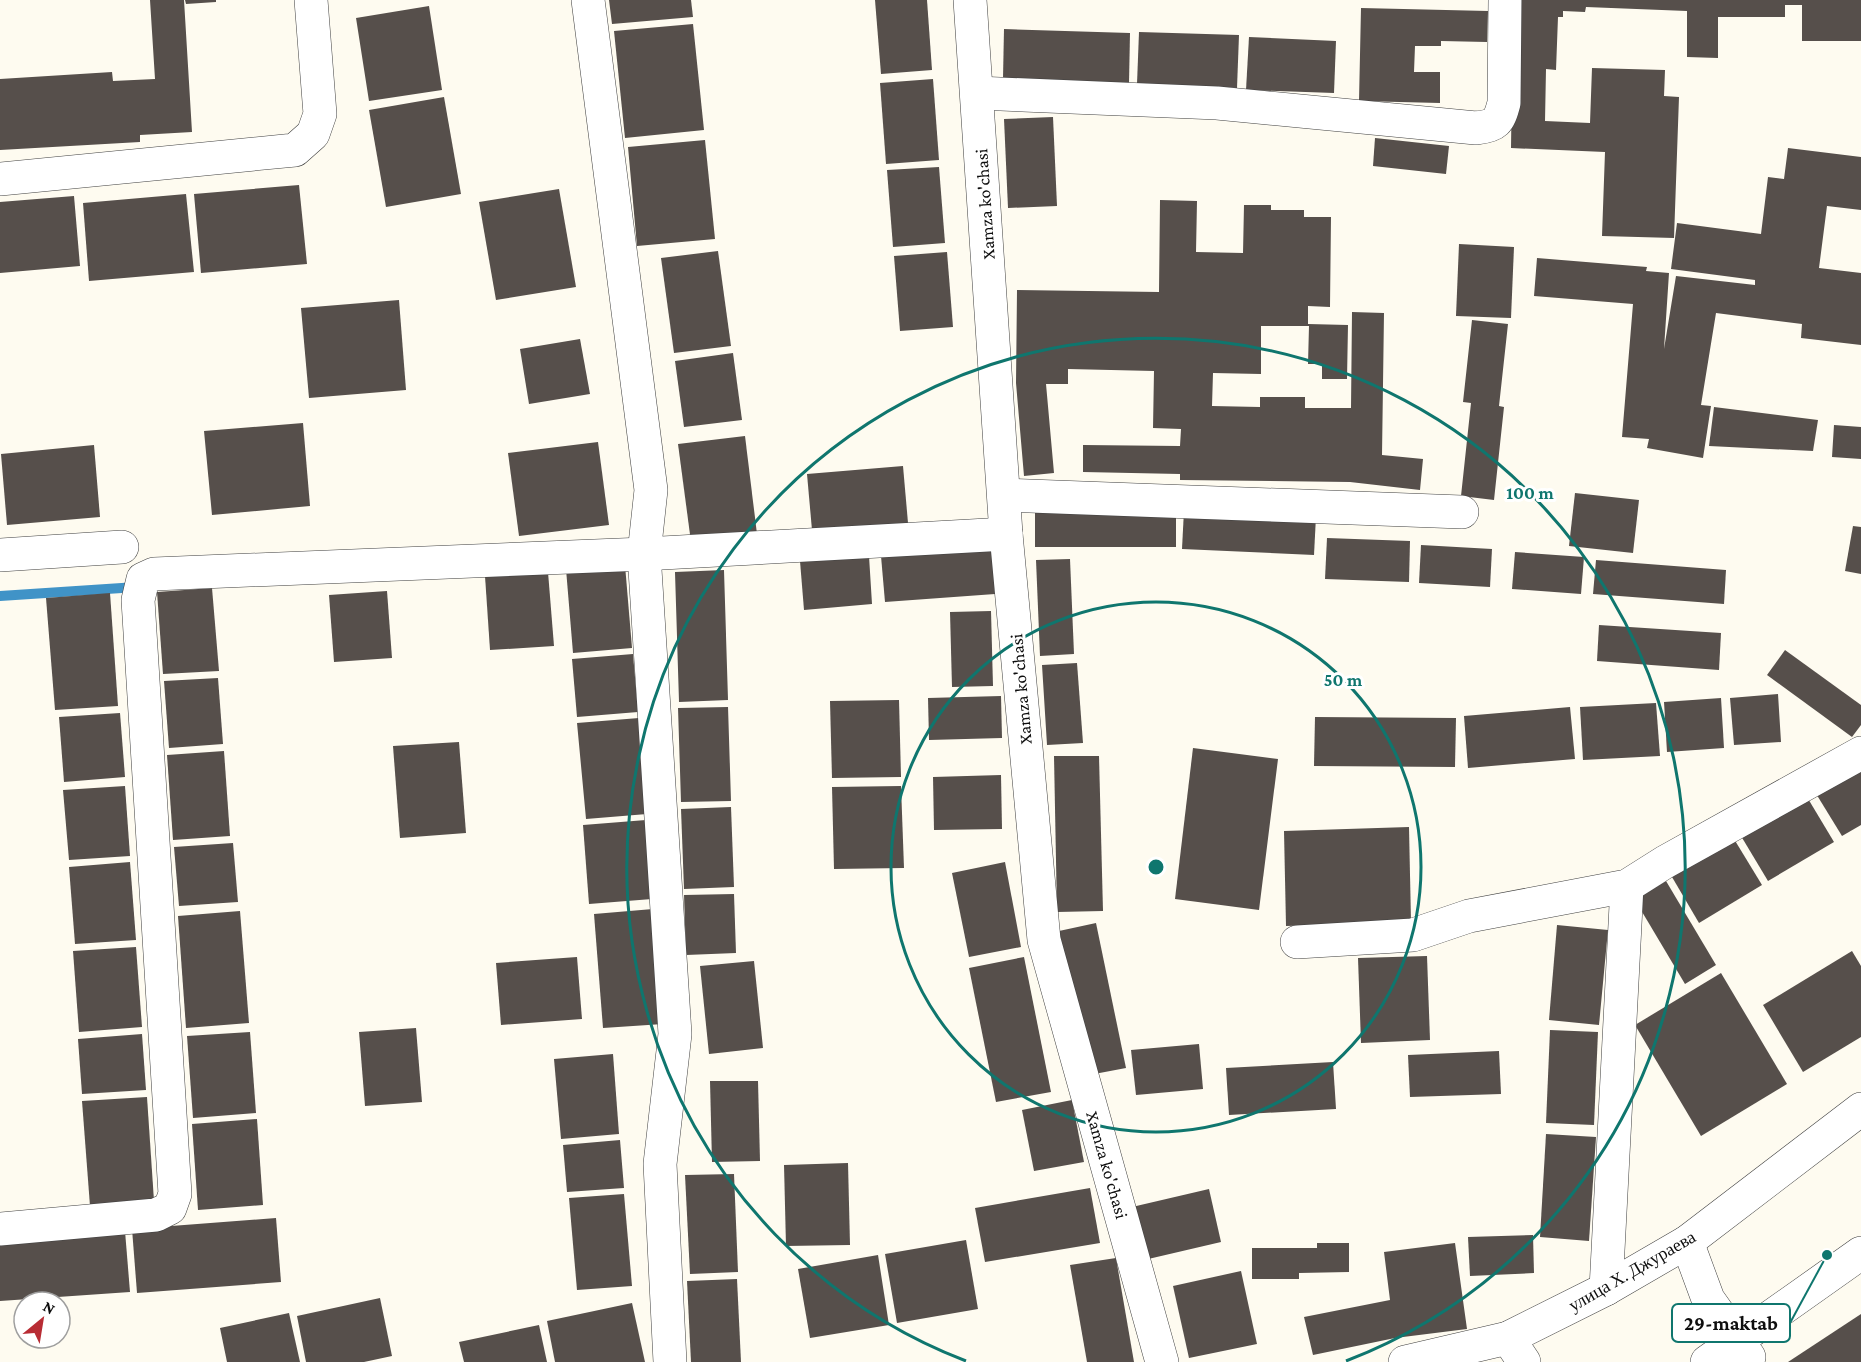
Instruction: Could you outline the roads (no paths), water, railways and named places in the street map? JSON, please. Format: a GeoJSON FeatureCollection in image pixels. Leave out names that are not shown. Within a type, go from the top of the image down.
{"type":"FeatureCollection","features":[{"type":"Feature","properties":{"kind":"street"},"geometry":{"type":"LineString","coordinates":[[0,179],[295,150],[314,134],[320,114],[311,0]]}},
{"type":"Feature","properties":{"kind":"street"},"geometry":{"type":"LineString","coordinates":[[588,0],[651,490],[644,554],[675,1034],[660,1164],[670,1362]]}},
{"type":"Feature","properties":{"kind":"street","name":"Xamza ko'chasi"},"geometry":{"type":"LineString","coordinates":[[970,0],[1006,534],[1044,940],[1162,1362]]}},
{"type":"Feature","properties":{"kind":"street"},"geometry":{"type":"LineString","coordinates":[[977,93],[1217,103],[1476,128],[1490,126],[1500,118],[1504,103],[1505,0]]}},
{"type":"Feature","properties":{"kind":"street"},"geometry":{"type":"LineString","coordinates":[[1004,495],[1462,512]]}},
{"type":"Feature","properties":{"kind":"street"},"geometry":{"type":"LineString","coordinates":[[0,1229],[156,1215],[170,1208],[175,1194],[138,600],[143,579],[154,574],[644,554],[1006,534]]}},
{"type":"Feature","properties":{"kind":"street"},"geometry":{"type":"LineString","coordinates":[[0,555],[122,547]]}},
{"type":"Feature","properties":{"kind":"street"},"geometry":{"type":"LineString","coordinates":[[1297,942],[1413,935],[1469,916],[1628,886],[1665,862],[1861,753]]}},
{"type":"Feature","properties":{"kind":"street"},"geometry":{"type":"LineString","coordinates":[[1606,1289],[1628,886]]}},
{"type":"Feature","properties":{"kind":"street","name":"улица Х. Джураева"},"geometry":{"type":"LineString","coordinates":[[1405,1362],[1516,1350],[1606,1289],[1687,1242],[1861,1109]]}},
{"type":"Feature","properties":{"kind":"street"},"geometry":{"type":"LineString","coordinates":[[1687,1242],[1708,1299],[1736,1344]]}},
{"type":"Feature","properties":{"kind":"street"},"geometry":{"type":"LineString","coordinates":[[1707,1362],[1736,1344],[1861,1253]]}},
{"type":"Feature","properties":{"kind":"waterway"},"geometry":{"type":"LineString","coordinates":[[0,596],[137,587]]}},
{"type":"Feature","properties":{"kind":"place","name":"29-maktab"},"geometry":{"type":"Point","coordinates":[1827,1255]}}]}
